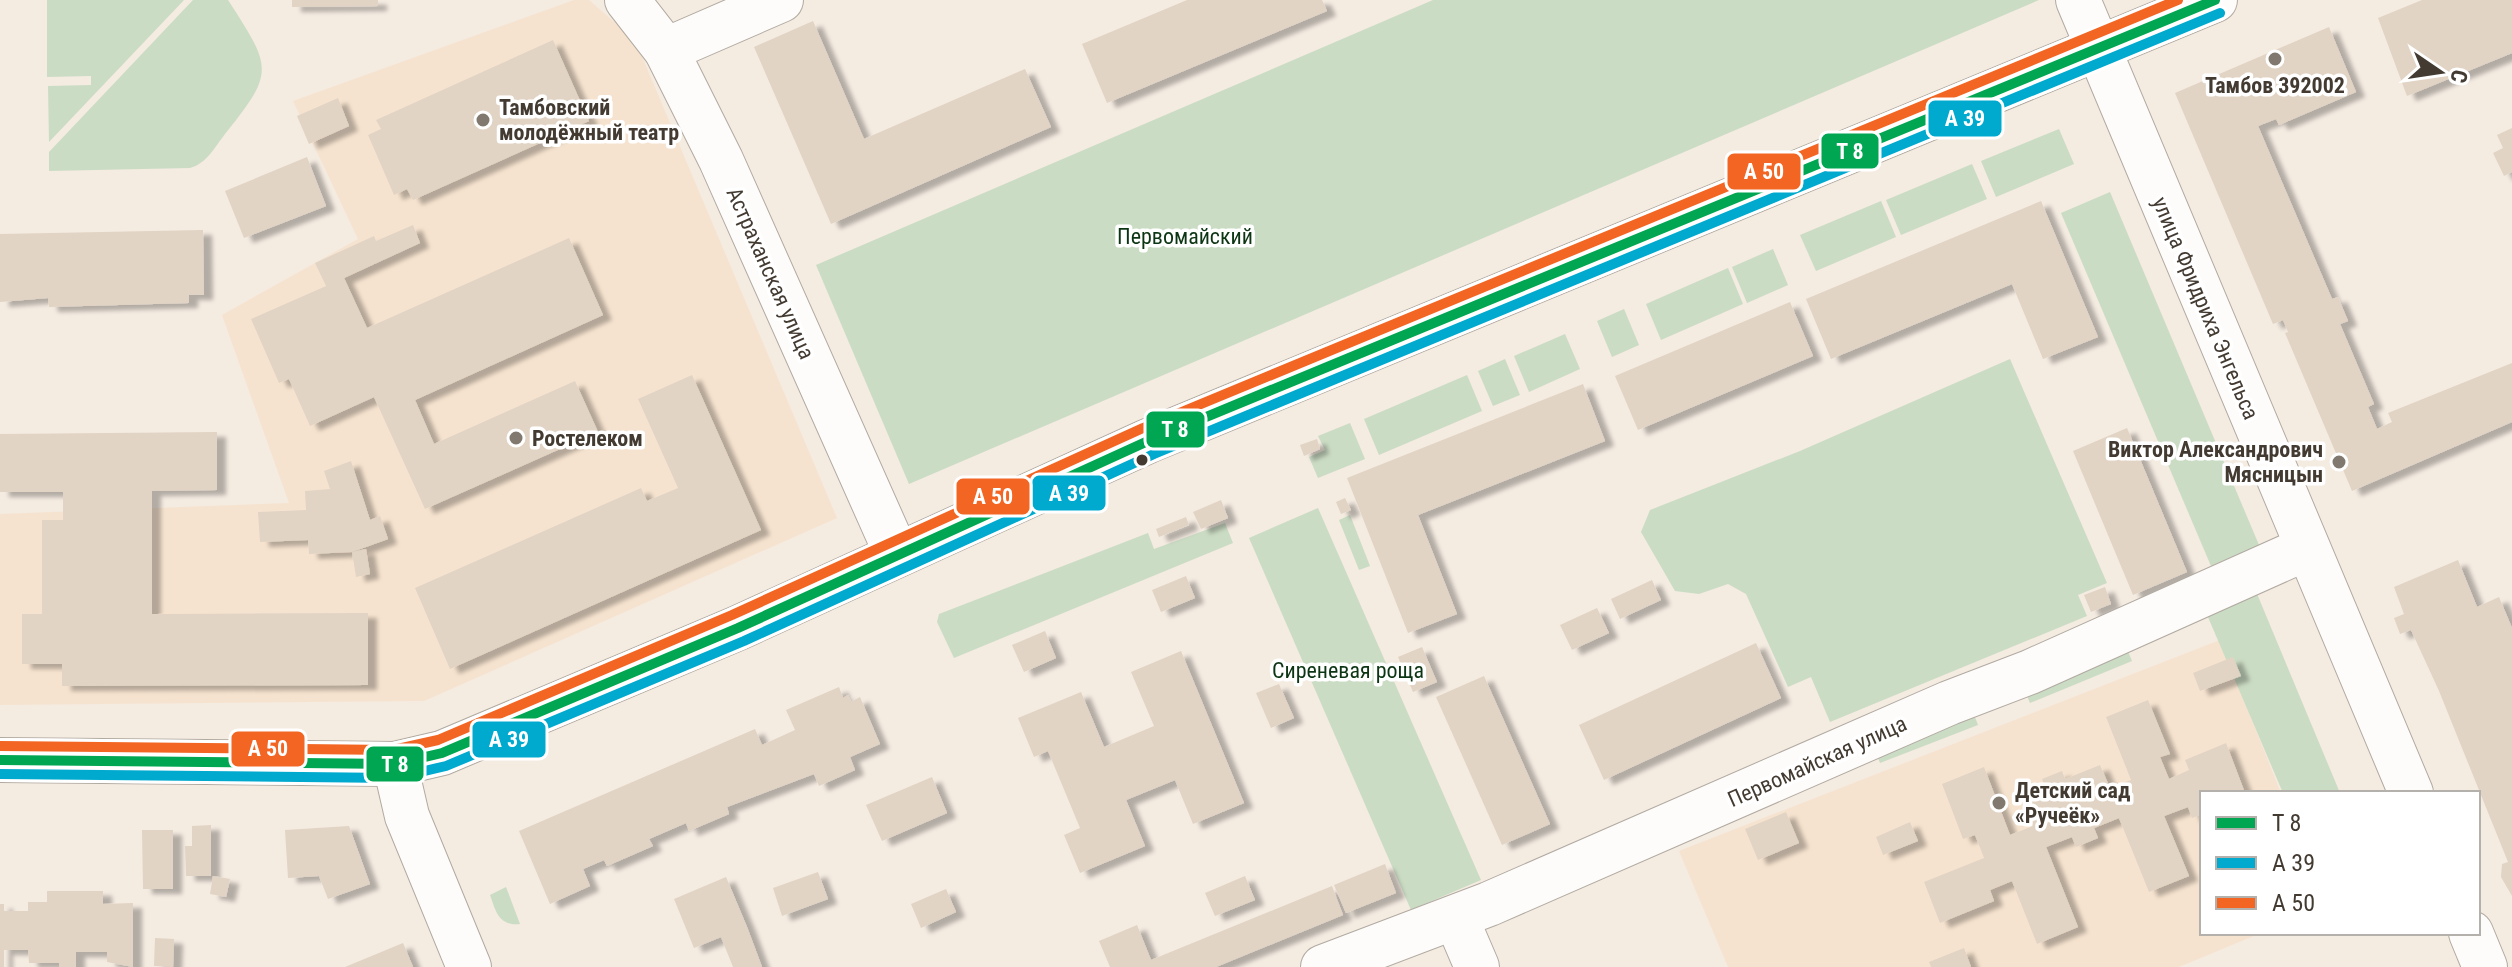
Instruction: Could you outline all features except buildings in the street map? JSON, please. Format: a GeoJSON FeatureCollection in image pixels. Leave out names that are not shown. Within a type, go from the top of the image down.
{"type":"FeatureCollection","features":[{"type":"Feature","properties":{"kind":"main road","name":"Астраханская улица"},"geometry":{"type":"LineString","coordinates":[[627,0],[666,50],[721,160],[897,555]]}},
{"type":"Feature","properties":{"kind":"main road"},"geometry":{"type":"LineString","coordinates":[[666,50],[781,0]]}},
{"type":"Feature","properties":{"kind":"main road","name":"улица Фридриха Энгельса"},"geometry":{"type":"LineString","coordinates":[[2078,0],[2410,791]]}},
{"type":"Feature","properties":{"kind":"main road"},"geometry":{"type":"LineString","coordinates":[[0,760],[395,764],[451,750],[738,628],[1148,441],[2215,0]]}},
{"type":"Feature","properties":{"kind":"main road","name":"Первомайская улица"},"geometry":{"type":"LineString","coordinates":[[1323,967],[1456,918],[1935,709],[2030,672],[2307,548]]}},
{"type":"Feature","properties":{"kind":"main road"},"geometry":{"type":"LineString","coordinates":[[395,764],[407,816],[469,967]]}},
{"type":"Feature","properties":{"kind":"main road"},"geometry":{"type":"LineString","coordinates":[[1456,918],[1477,967]]}},
{"type":"Feature","properties":{"kind":"main road"},"geometry":{"type":"LineString","coordinates":[[2472,935],[2485,967]]}},
{"type":"Feature","properties":{"kind":"shaded area"},"geometry":{"type":"Polygon","coordinates":[[[574,0],[589,0],[635,40],[837,518],[424,701],[0,705],[0,514],[289,503],[222,315],[358,239],[293,101],[574,0]]]}},
{"type":"Feature","properties":{"kind":"shaded area","name":"Детский сад «Ручеёк»"},"geometry":{"type":"Polygon","coordinates":[[[2220,640],[2280,791],[2200,791],[2200,935],[2256,935],[2179,967],[1728,967],[1679,851],[2220,640]]]}},
{"type":"Feature","properties":{"kind":"green space"},"geometry":{"type":"Polygon","coordinates":[[[47,0],[184,0],[49,142],[48,86],[91,85],[91,76],[47,77],[47,0]]]}},
{"type":"Feature","properties":{"kind":"green space"},"geometry":{"type":"Polygon","coordinates":[[[193,0],[228,0],[253,41],[262,69],[253,96],[210,154],[190,168],[49,171],[49,152],[193,0]]]}},
{"type":"Feature","properties":{"kind":"green space","name":"Первомайский"},"geometry":{"type":"Polygon","coordinates":[[[1433,0],[2039,0],[909,484],[816,265],[1433,0]]]}},
{"type":"Feature","properties":{"kind":"green space"},"geometry":{"type":"Polygon","coordinates":[[[2059,129],[2074,164],[1996,197],[1981,161],[2059,129]]]}},
{"type":"Feature","properties":{"kind":"green space"},"geometry":{"type":"Polygon","coordinates":[[[1972,164],[1987,199],[1901,235],[1886,200],[1972,164]]]}},
{"type":"Feature","properties":{"kind":"green space"},"geometry":{"type":"Polygon","coordinates":[[[2110,192],[2259,545],[2211,566],[2061,213],[2110,192]]]}},
{"type":"Feature","properties":{"kind":"green space"},"geometry":{"type":"Polygon","coordinates":[[[1881,201],[1896,237],[1816,271],[1800,235],[1881,201]]]}},
{"type":"Feature","properties":{"kind":"green space"},"geometry":{"type":"Polygon","coordinates":[[[1773,249],[1788,285],[1747,303],[1732,267],[1773,249]]]}},
{"type":"Feature","properties":{"kind":"green space"},"geometry":{"type":"Polygon","coordinates":[[[1728,268],[1743,304],[1661,340],[1646,304],[1728,268]]]}},
{"type":"Feature","properties":{"kind":"green space"},"geometry":{"type":"Polygon","coordinates":[[[1624,309],[1639,345],[1612,357],[1597,321],[1624,309]]]}},
{"type":"Feature","properties":{"kind":"green space"},"geometry":{"type":"Polygon","coordinates":[[[1565,334],[1580,369],[1529,392],[1514,356],[1565,334]]]}},
{"type":"Feature","properties":{"kind":"green space"},"geometry":{"type":"Polygon","coordinates":[[[1505,359],[1520,395],[1493,406],[1478,371],[1505,359]]]}},
{"type":"Feature","properties":{"kind":"green space"},"geometry":{"type":"Polygon","coordinates":[[[2010,359],[2107,583],[2078,595],[2087,616],[1830,722],[1811,677],[1788,687],[1746,594],[1728,584],[1699,594],[1675,591],[1641,532],[1650,510],[1800,451],[2010,359]]]}},
{"type":"Feature","properties":{"kind":"green space"},"geometry":{"type":"Polygon","coordinates":[[[1467,375],[1482,411],[1379,455],[1364,419],[1467,375]]]}},
{"type":"Feature","properties":{"kind":"green space"},"geometry":{"type":"Polygon","coordinates":[[[1350,423],[1365,459],[1318,478],[1309,457],[1325,450],[1318,436],[1350,423]]]}},
{"type":"Feature","properties":{"kind":"green space","name":"Сиреневая роща"},"geometry":{"type":"Polygon","coordinates":[[[1318,508],[1481,880],[1411,910],[1249,538],[1318,508]]]}},
{"type":"Feature","properties":{"kind":"green space"},"geometry":{"type":"Polygon","coordinates":[[[1350,515],[1370,566],[1359,570],[1339,520],[1350,515]]]}},
{"type":"Feature","properties":{"kind":"green space"},"geometry":{"type":"Polygon","coordinates":[[[1225,523],[1233,543],[954,658],[937,622],[939,614],[1148,533],[1154,549],[1225,523]]]}},
{"type":"Feature","properties":{"kind":"green space"},"geometry":{"type":"Polygon","coordinates":[[[2255,589],[2339,791],[2282,791],[2205,610],[2255,589]]]}},
{"type":"Feature","properties":{"kind":"green space"},"geometry":{"type":"Polygon","coordinates":[[[2127,649],[2132,661],[2030,703],[2025,691],[2127,649]]]}},
{"type":"Feature","properties":{"kind":"green space"},"geometry":{"type":"Polygon","coordinates":[[[1973,712],[1978,725],[1880,763],[1875,750],[1973,712]]]}},
{"type":"Feature","properties":{"kind":"green space"},"geometry":{"type":"Polygon","coordinates":[[[506,887],[520,924],[507,923],[499,917],[494,907],[490,895],[506,887]]]}},
{"type":"Feature","properties":{"kind":"transit line"},"geometry":{"type":"LineString","coordinates":[[0,746],[393,750],[438,740],[732,615],[1143,428],[2178,0]]}},
{"type":"Feature","properties":{"kind":"transit line"},"geometry":{"type":"LineString","coordinates":[[0,760],[395,764],[442,753],[738,628],[1148,441],[2215,0]]}},
{"type":"Feature","properties":{"kind":"transit line"},"geometry":{"type":"LineString","coordinates":[[0,774],[395,778],[446,766],[744,641],[1154,454],[2220,13]]}},
{"type":"Feature","properties":{"kind":"place","name":"Тамбов 392002"},"geometry":{"type":"Point","coordinates":[2275,59]}},
{"type":"Feature","properties":{"kind":"place","name":"Тамбовский молодёжный театр"},"geometry":{"type":"Point","coordinates":[483,120]}},
{"type":"Feature","properties":{"kind":"place","name":"Ростелеком"},"geometry":{"type":"Point","coordinates":[516,438]}},
{"type":"Feature","properties":{"kind":"place","name":"Виктор Александрович Мясницын"},"geometry":{"type":"Point","coordinates":[2339,462]}},
{"type":"Feature","properties":{"kind":"place","name":"Детский сад «Ручеёк»"},"geometry":{"type":"Point","coordinates":[1999,803]}}]}
